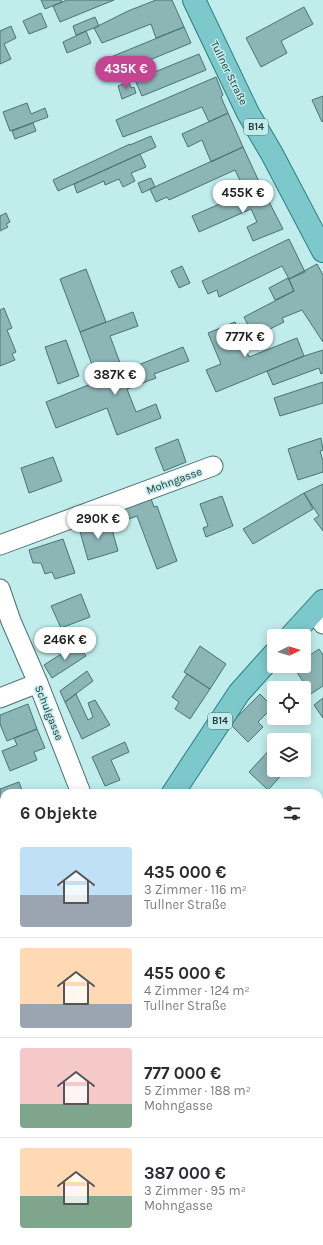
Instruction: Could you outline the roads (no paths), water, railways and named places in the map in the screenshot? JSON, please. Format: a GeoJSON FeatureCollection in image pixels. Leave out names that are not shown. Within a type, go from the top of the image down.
{"type":"FeatureCollection","features":[{"type":"Feature","properties":{"kind":"main road","name":"Tullner Straße"},"geometry":{"type":"LineString","coordinates":[[194,0],[248,113],[272,154],[323,251]]}},
{"type":"Feature","properties":{"kind":"main road"},"geometry":{"type":"LineString","coordinates":[[299,629],[320,612]]}},
{"type":"Feature","properties":{"kind":"main road","name":"B14"},"geometry":{"type":"LineString","coordinates":[[176,789],[239,693],[267,662]]}},
{"type":"Feature","properties":{"kind":"street","name":"Mohngasse"},"geometry":{"type":"LineString","coordinates":[[0,545],[213,466]]}},
{"type":"Feature","properties":{"kind":"street","name":"Schulgasse"},"geometry":{"type":"LineString","coordinates":[[0,589],[11,621],[38,683],[79,789]]}},
{"type":"Feature","properties":{"kind":"street"},"geometry":{"type":"LineString","coordinates":[[0,698],[38,683]]}}]}
